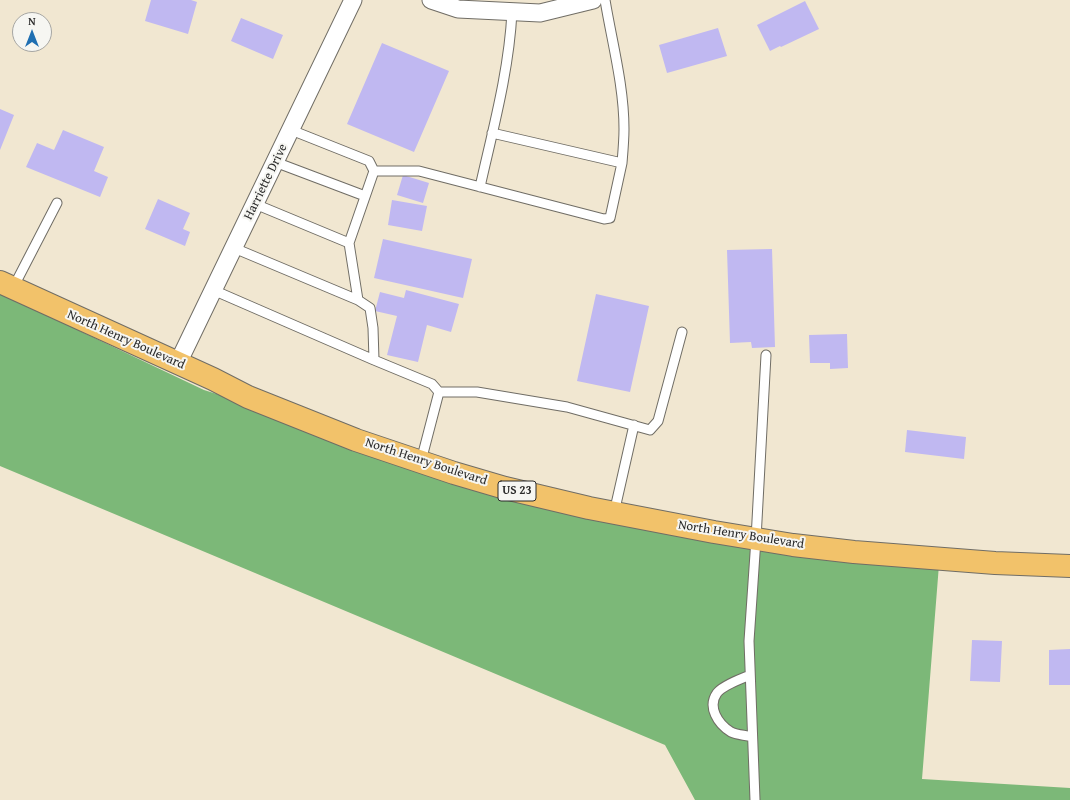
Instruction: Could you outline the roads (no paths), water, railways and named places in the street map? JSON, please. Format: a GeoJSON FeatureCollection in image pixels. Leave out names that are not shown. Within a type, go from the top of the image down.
{"type":"FeatureCollection","features":[{"type":"Feature","properties":{"kind":"highway","name":"North Henry Boulevard"},"geometry":{"type":"LineString","coordinates":[[6,285],[213,378],[248,397],[289,414],[356,440],[420,462],[505,488],[589,508],[756,539],[854,552],[995,563],[1070,566]]}},
{"type":"Feature","properties":{"kind":"street","name":"Harriette Drive"},"geometry":{"type":"LineString","coordinates":[[178,363],[353,0]]}},
{"type":"Feature","properties":{"kind":"street"},"geometry":{"type":"LineString","coordinates":[[431,0],[458,9],[540,13],[593,0]]}},
{"type":"Feature","properties":{"kind":"lane"},"geometry":{"type":"LineString","coordinates":[[374,171],[419,171],[604,219],[610,218],[622,163],[624,128],[623,108],[605,0]]}},
{"type":"Feature","properties":{"kind":"lane"},"geometry":{"type":"LineString","coordinates":[[480,187],[502,86],[511,30],[512,12]]}},
{"type":"Feature","properties":{"kind":"lane"},"geometry":{"type":"LineString","coordinates":[[291,130],[369,161],[374,171],[349,243],[358,300]]}},
{"type":"Feature","properties":{"kind":"lane"},"geometry":{"type":"LineString","coordinates":[[492,133],[622,163]]}},
{"type":"Feature","properties":{"kind":"lane"},"geometry":{"type":"LineString","coordinates":[[275,162],[365,196]]}},
{"type":"Feature","properties":{"kind":"lane"},"geometry":{"type":"LineString","coordinates":[[6,285],[57,202]]}},
{"type":"Feature","properties":{"kind":"lane"},"geometry":{"type":"LineString","coordinates":[[255,204],[349,243]]}},
{"type":"Feature","properties":{"kind":"lane"},"geometry":{"type":"LineString","coordinates":[[234,248],[358,300],[370,308],[373,328],[374,360]]}},
{"type":"Feature","properties":{"kind":"lane"},"geometry":{"type":"LineString","coordinates":[[213,290],[432,384],[439,392],[477,392],[567,407],[650,430],[658,421],[682,332]]}},
{"type":"Feature","properties":{"kind":"lane"},"geometry":{"type":"LineString","coordinates":[[754,800],[749,641],[766,355]]}},
{"type":"Feature","properties":{"kind":"lane"},"geometry":{"type":"LineString","coordinates":[[420,462],[439,392]]}},
{"type":"Feature","properties":{"kind":"lane"},"geometry":{"type":"LineString","coordinates":[[614,513],[634,425]]}},
{"type":"Feature","properties":{"kind":"lane"},"geometry":{"type":"LineString","coordinates":[[750,675],[717,693],[713,703],[716,717],[726,728],[732,733],[752,737]]}}]}
